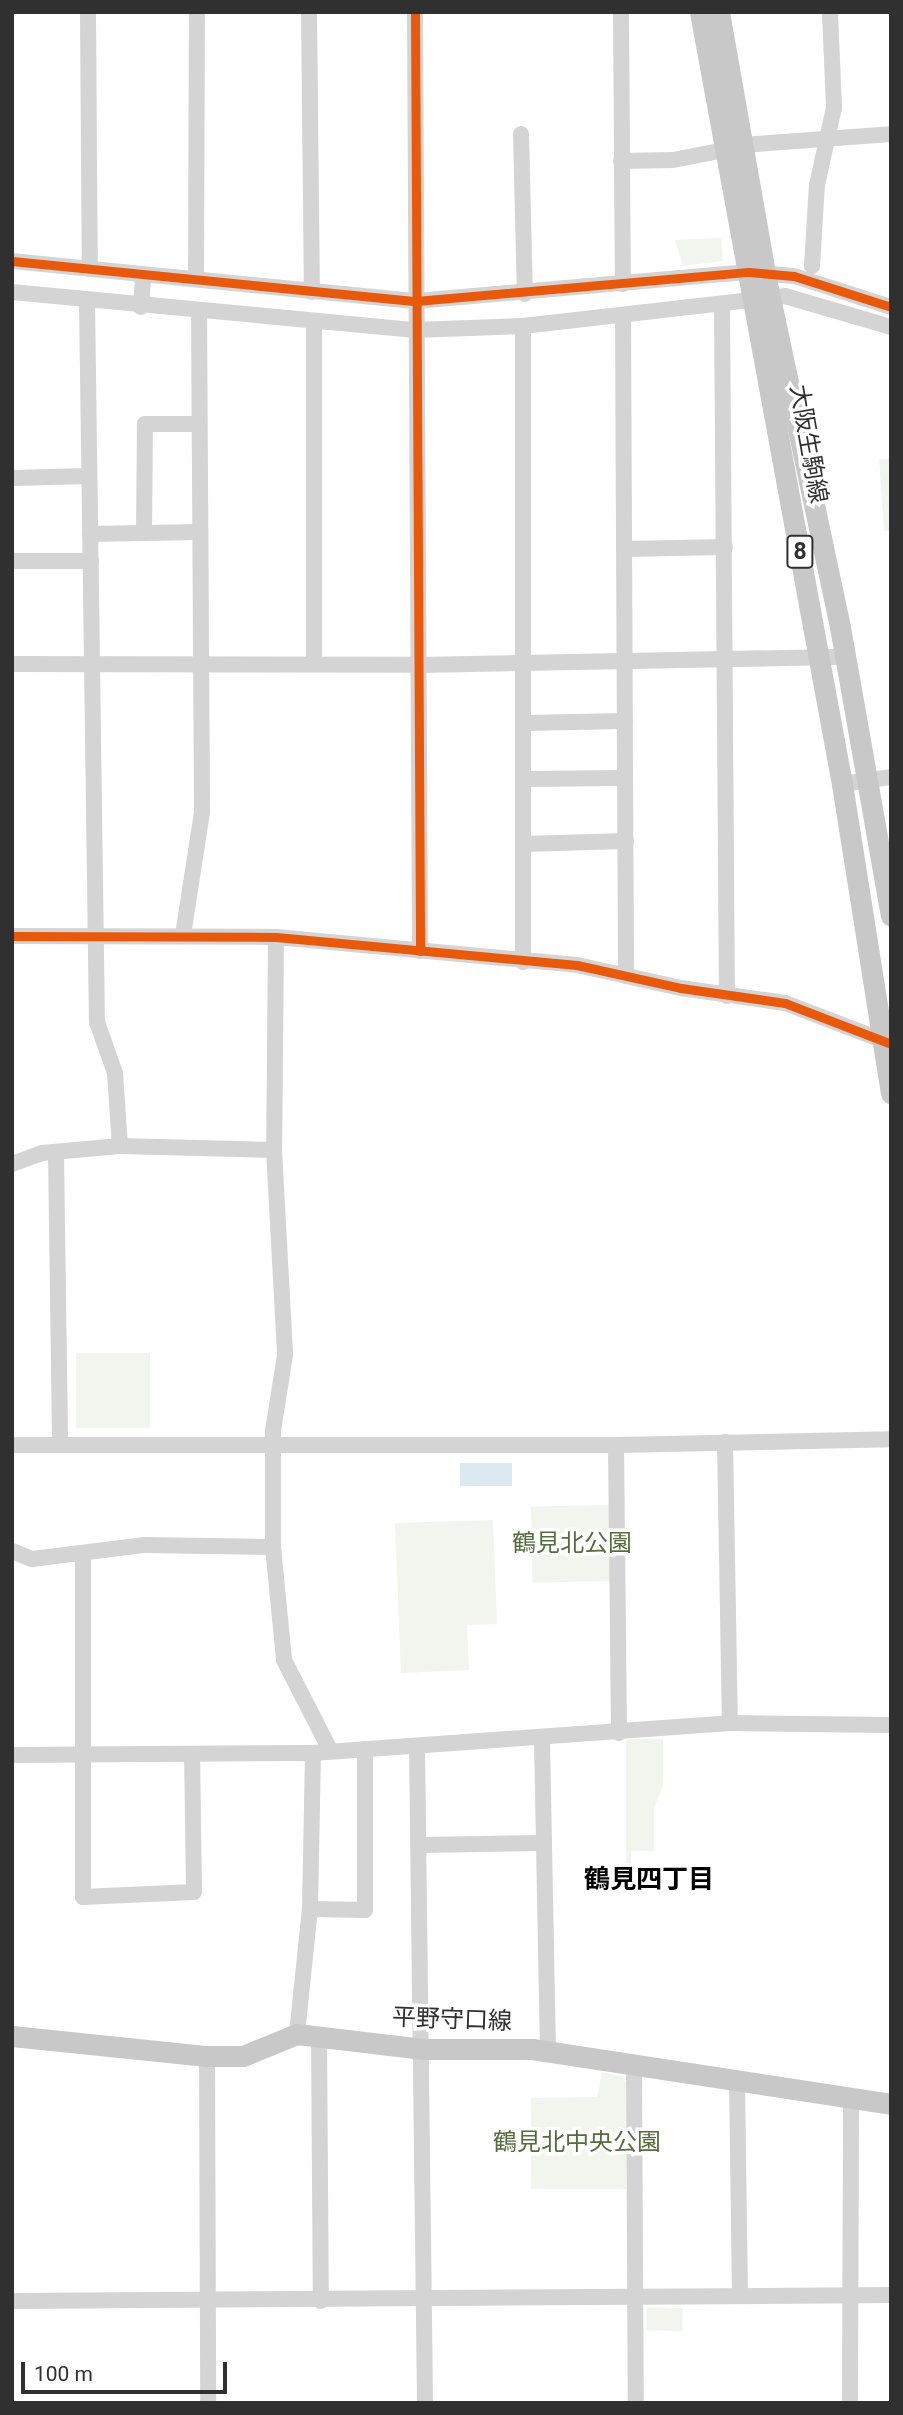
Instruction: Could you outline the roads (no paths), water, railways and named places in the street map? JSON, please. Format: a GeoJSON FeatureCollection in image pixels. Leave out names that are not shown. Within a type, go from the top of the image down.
{"type":"FeatureCollection","features":[{"type":"Feature","properties":{"kind":"main road","name":"大阪生駒線"},"geometry":{"type":"LineString","coordinates":[[700,12],[734,147],[763,301],[845,657],[868,780],[884,839],[891,916]]}},
{"type":"Feature","properties":{"kind":"main road","name":"大阪生駒線"},"geometry":{"type":"LineString","coordinates":[[719,12],[734,147]]}},
{"type":"Feature","properties":{"kind":"main road","name":"大阪生駒線"},"geometry":{"type":"LineString","coordinates":[[763,301],[820,661],[888,1042],[891,1093]]}},
{"type":"Feature","properties":{"kind":"main road","name":"平野守口線"},"geometry":{"type":"LineString","coordinates":[[12,2036],[206,2056],[243,2056],[297,2034],[423,2049],[548,2050],[634,2067],[891,2104]]}},
{"type":"Feature","properties":{"kind":"street"},"geometry":{"type":"LineString","coordinates":[[88,12],[90,269]]}},
{"type":"Feature","properties":{"kind":"street"},"geometry":{"type":"LineString","coordinates":[[196,279],[197,12]]}},
{"type":"Feature","properties":{"kind":"street"},"geometry":{"type":"LineString","coordinates":[[309,12],[312,292]]}},
{"type":"Feature","properties":{"kind":"street"},"geometry":{"type":"LineString","coordinates":[[415,12],[420,951]]}},
{"type":"Feature","properties":{"kind":"street"},"geometry":{"type":"LineString","coordinates":[[621,12],[623,284]]}},
{"type":"Feature","properties":{"kind":"street"},"geometry":{"type":"LineString","coordinates":[[812,266],[817,185],[834,107],[830,12]]}},
{"type":"Feature","properties":{"kind":"street"},"geometry":{"type":"LineString","coordinates":[[521,134],[525,294]]}},
{"type":"Feature","properties":{"kind":"street"},"geometry":{"type":"LineString","coordinates":[[621,161],[673,160],[734,147],[829,137],[891,134]]}},
{"type":"Feature","properties":{"kind":"street"},"geometry":{"type":"LineString","coordinates":[[12,261],[416,301],[757,273],[794,276],[891,307]]}},
{"type":"Feature","properties":{"kind":"street"},"geometry":{"type":"LineString","coordinates":[[141,307],[144,275]]}},
{"type":"Feature","properties":{"kind":"street"},"geometry":{"type":"LineString","coordinates":[[12,292],[314,324],[415,330],[523,326],[800,298],[891,327]]}},
{"type":"Feature","properties":{"kind":"street"},"geometry":{"type":"LineString","coordinates":[[87,301],[97,1022],[115,1073],[120,1146]]}},
{"type":"Feature","properties":{"kind":"street"},"geometry":{"type":"LineString","coordinates":[[722,305],[727,996]]}},
{"type":"Feature","properties":{"kind":"street"},"geometry":{"type":"LineString","coordinates":[[183,935],[202,812],[199,663],[199,312]]}},
{"type":"Feature","properties":{"kind":"street"},"geometry":{"type":"LineString","coordinates":[[623,316],[626,976]]}},
{"type":"Feature","properties":{"kind":"street"},"geometry":{"type":"LineString","coordinates":[[314,324],[314,663]]}},
{"type":"Feature","properties":{"kind":"street"},"geometry":{"type":"LineString","coordinates":[[523,326],[523,962]]}},
{"type":"Feature","properties":{"kind":"street"},"geometry":{"type":"LineString","coordinates":[[144,533],[145,424],[199,424]]}},
{"type":"Feature","properties":{"kind":"street"},"geometry":{"type":"LineString","coordinates":[[12,478],[89,476]]}},
{"type":"Feature","properties":{"kind":"street"},"geometry":{"type":"LineString","coordinates":[[90,534],[199,532]]}},
{"type":"Feature","properties":{"kind":"street"},"geometry":{"type":"LineString","coordinates":[[624,549],[725,547]]}},
{"type":"Feature","properties":{"kind":"street"},"geometry":{"type":"LineString","coordinates":[[12,561],[90,561]]}},
{"type":"Feature","properties":{"kind":"street"},"geometry":{"type":"LineString","coordinates":[[12,664],[419,665],[820,661],[845,657]]}},
{"type":"Feature","properties":{"kind":"street"},"geometry":{"type":"LineString","coordinates":[[525,723],[625,721]]}},
{"type":"Feature","properties":{"kind":"street"},"geometry":{"type":"LineString","coordinates":[[842,784],[891,777]]}},
{"type":"Feature","properties":{"kind":"street"},"geometry":{"type":"LineString","coordinates":[[524,779],[625,778]]}},
{"type":"Feature","properties":{"kind":"street"},"geometry":{"type":"LineString","coordinates":[[524,844],[625,841]]}},
{"type":"Feature","properties":{"kind":"street"},"geometry":{"type":"LineString","coordinates":[[12,936],[276,937],[577,965],[727,996],[785,1003],[888,1042]]}},
{"type":"Feature","properties":{"kind":"street"},"geometry":{"type":"LineString","coordinates":[[276,937],[274,1150],[285,1355],[273,1446],[272,1547],[284,1660],[330,1750]]}},
{"type":"Feature","properties":{"kind":"street"},"geometry":{"type":"LineString","coordinates":[[12,1164],[56,1152],[120,1146],[274,1150]]}},
{"type":"Feature","properties":{"kind":"street"},"geometry":{"type":"LineString","coordinates":[[56,1152],[60,1445]]}},
{"type":"Feature","properties":{"kind":"street"},"geometry":{"type":"LineString","coordinates":[[12,1444],[616,1444],[891,1438]]}},
{"type":"Feature","properties":{"kind":"street"},"geometry":{"type":"LineString","coordinates":[[725,1442],[730,1723]]}},
{"type":"Feature","properties":{"kind":"street"},"geometry":{"type":"LineString","coordinates":[[616,1444],[619,1733]]}},
{"type":"Feature","properties":{"kind":"street"},"geometry":{"type":"LineString","coordinates":[[12,1551],[32,1559],[83,1555],[145,1545],[272,1547]]}},
{"type":"Feature","properties":{"kind":"street"},"geometry":{"type":"LineString","coordinates":[[83,1555],[83,1898],[194,1892],[192,1755]]}},
{"type":"Feature","properties":{"kind":"street"},"geometry":{"type":"LineString","coordinates":[[12,1755],[313,1753],[542,1740],[730,1723],[891,1725]]}},
{"type":"Feature","properties":{"kind":"street"},"geometry":{"type":"LineString","coordinates":[[542,1740],[548,2050]]}},
{"type":"Feature","properties":{"kind":"street"},"geometry":{"type":"LineString","coordinates":[[417,1746],[423,2049],[425,2403]]}},
{"type":"Feature","properties":{"kind":"street"},"geometry":{"type":"LineString","coordinates":[[310,1909],[365,1910],[365,1749]]}},
{"type":"Feature","properties":{"kind":"street"},"geometry":{"type":"LineString","coordinates":[[297,2034],[310,1909],[313,1753]]}},
{"type":"Feature","properties":{"kind":"street"},"geometry":{"type":"LineString","coordinates":[[419,1844],[544,1843]]}},
{"type":"Feature","properties":{"kind":"street"},"geometry":{"type":"LineString","coordinates":[[319,2037],[321,2301]]}},
{"type":"Feature","properties":{"kind":"street"},"geometry":{"type":"LineString","coordinates":[[206,2056],[208,2403]]}},
{"type":"Feature","properties":{"kind":"street"},"geometry":{"type":"LineString","coordinates":[[634,2067],[636,2403]]}},
{"type":"Feature","properties":{"kind":"street"},"geometry":{"type":"LineString","coordinates":[[737,2082],[740,2296]]}},
{"type":"Feature","properties":{"kind":"street"},"geometry":{"type":"LineString","coordinates":[[850,2403],[851,2098]]}},
{"type":"Feature","properties":{"kind":"street"},"geometry":{"type":"LineString","coordinates":[[12,2301],[321,2301],[891,2295]]}},
{"type":"Feature","properties":{"kind":"district","name":"鶴見四丁目"},"geometry":{"type":"Point","coordinates":[649,1880]}},
{"type":"Feature","properties":{"kind":"park label","name":"鶴見北公園"},"geometry":{"type":"Point","coordinates":[572,1544]}},
{"type":"Feature","properties":{"kind":"park label","name":"鶴見北中央公園"},"geometry":{"type":"Point","coordinates":[577,2143]}}]}
